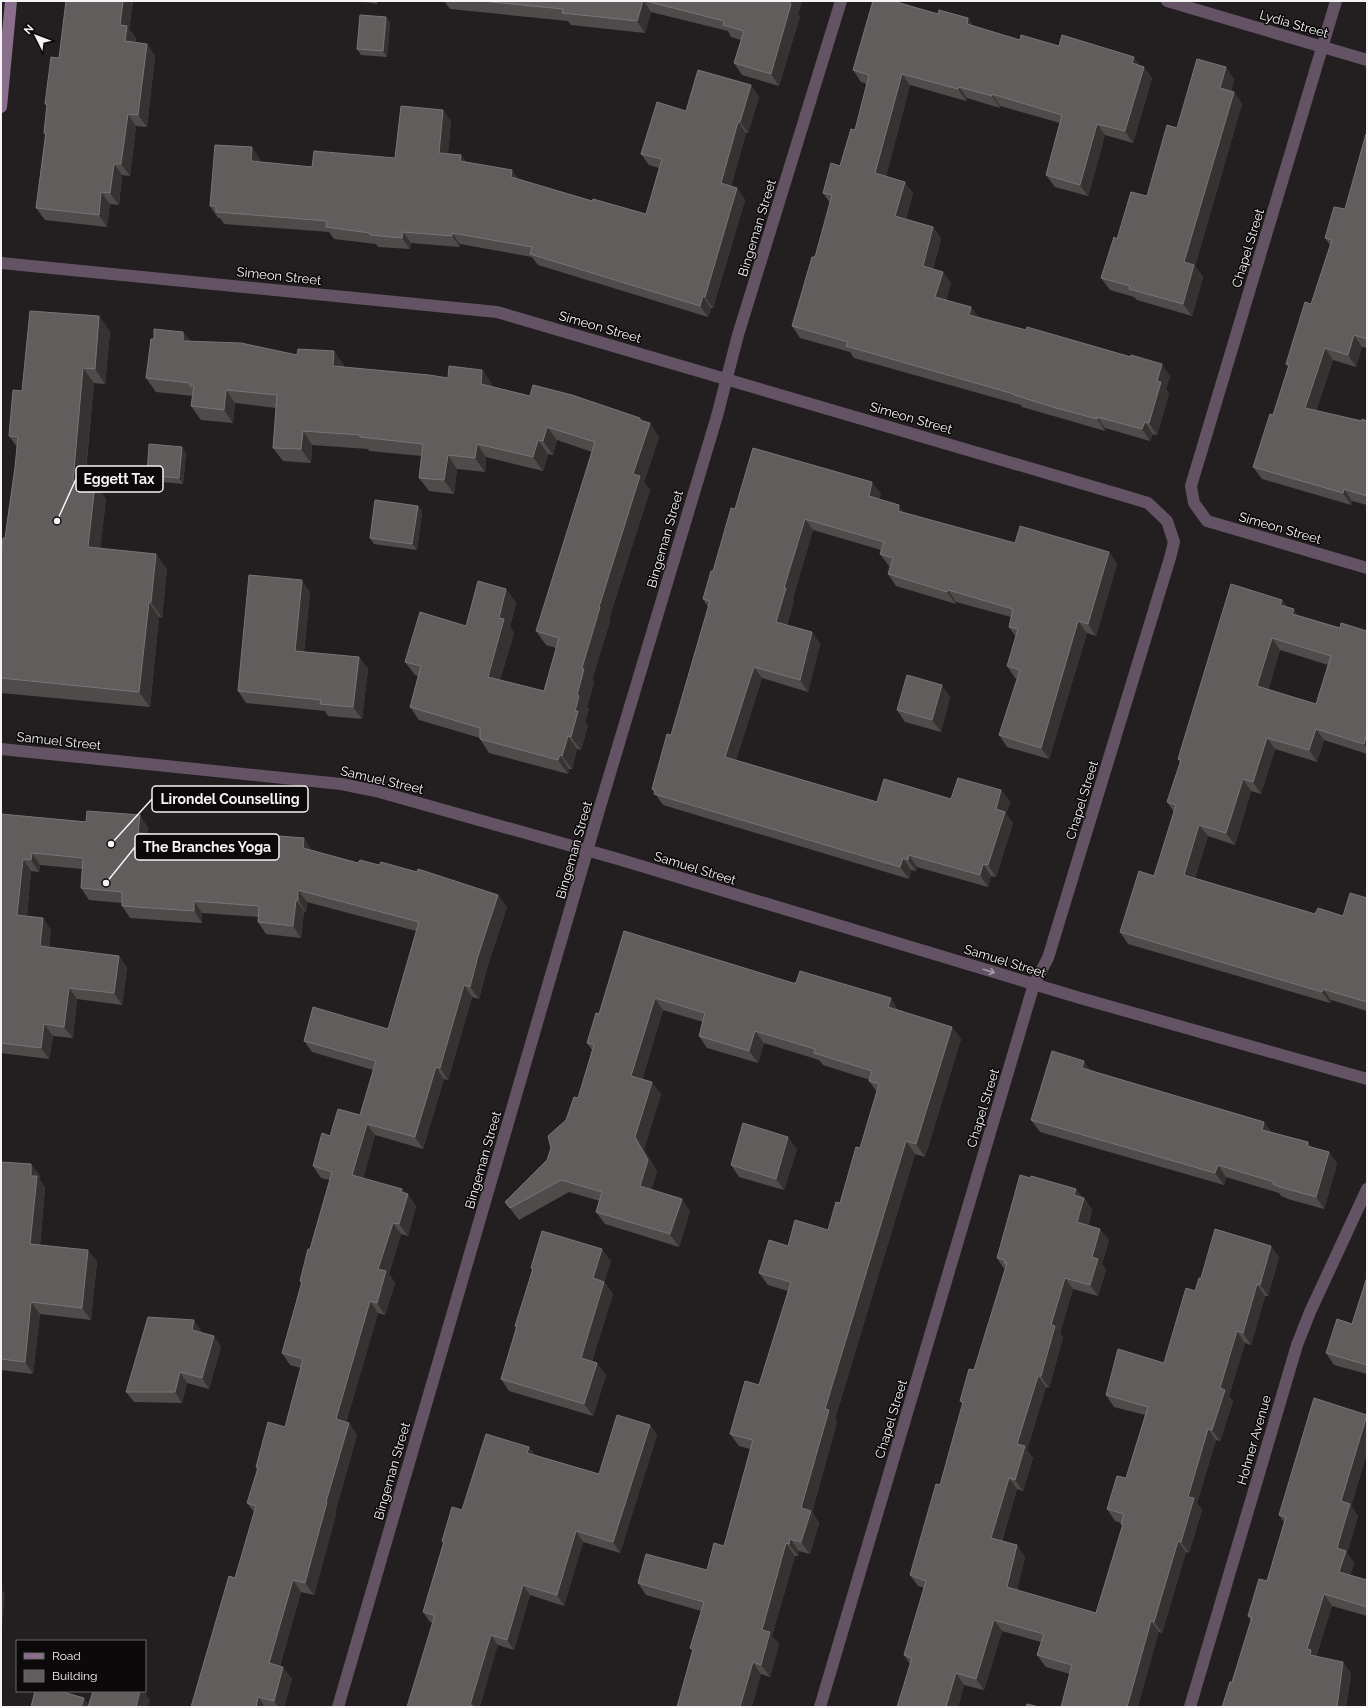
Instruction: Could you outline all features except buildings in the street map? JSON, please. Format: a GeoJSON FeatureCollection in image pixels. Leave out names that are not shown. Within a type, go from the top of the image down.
{"type":"FeatureCollection","features":[{"type":"Feature","properties":{"kind":"main road"},"geometry":{"type":"LineString","coordinates":[[1,107],[11,1]]}},
{"type":"Feature","properties":{"kind":"street","name":"Bingeman Street"},"geometry":{"type":"LineString","coordinates":[[338,1707],[588,851],[717,416],[743,320],[841,1]]}},
{"type":"Feature","properties":{"kind":"street","name":"Lydia Street"},"geometry":{"type":"LineString","coordinates":[[1167,1],[1367,60]]}},
{"type":"Feature","properties":{"kind":"street","name":"Chapel Street"},"geometry":{"type":"LineString","coordinates":[[1194,503],[1191,486],[1336,1]]}},
{"type":"Feature","properties":{"kind":"street","name":"Simeon Street"},"geometry":{"type":"LineString","coordinates":[[1,263],[497,312],[1148,503],[1167,521]]}},
{"type":"Feature","properties":{"kind":"street","name":"Simeon Street"},"geometry":{"type":"LineString","coordinates":[[1194,503],[1207,521],[1367,568]]}},
{"type":"Feature","properties":{"kind":"street","name":"Chapel Street"},"geometry":{"type":"LineString","coordinates":[[820,1707],[1034,984],[1050,951],[1170,558],[1174,542],[1167,521]]}},
{"type":"Feature","properties":{"kind":"street","name":"Samuel Street"},"geometry":{"type":"LineString","coordinates":[[1,749],[342,784],[376,791],[588,851],[1034,984],[1367,1079]]}},
{"type":"Feature","properties":{"kind":"street","name":"Hohner Avenue"},"geometry":{"type":"LineString","coordinates":[[1190,1707],[1297,1345],[1310,1312],[1367,1189]]}},
{"type":"Feature","properties":{"kind":"place","name":"Eggett Tax"},"geometry":{"type":"Point","coordinates":[57,521]}},
{"type":"Feature","properties":{"kind":"place","name":"Lirondel Counselling"},"geometry":{"type":"Point","coordinates":[111,844]}},
{"type":"Feature","properties":{"kind":"place","name":"The Branches Yoga"},"geometry":{"type":"Point","coordinates":[106,883]}}]}
